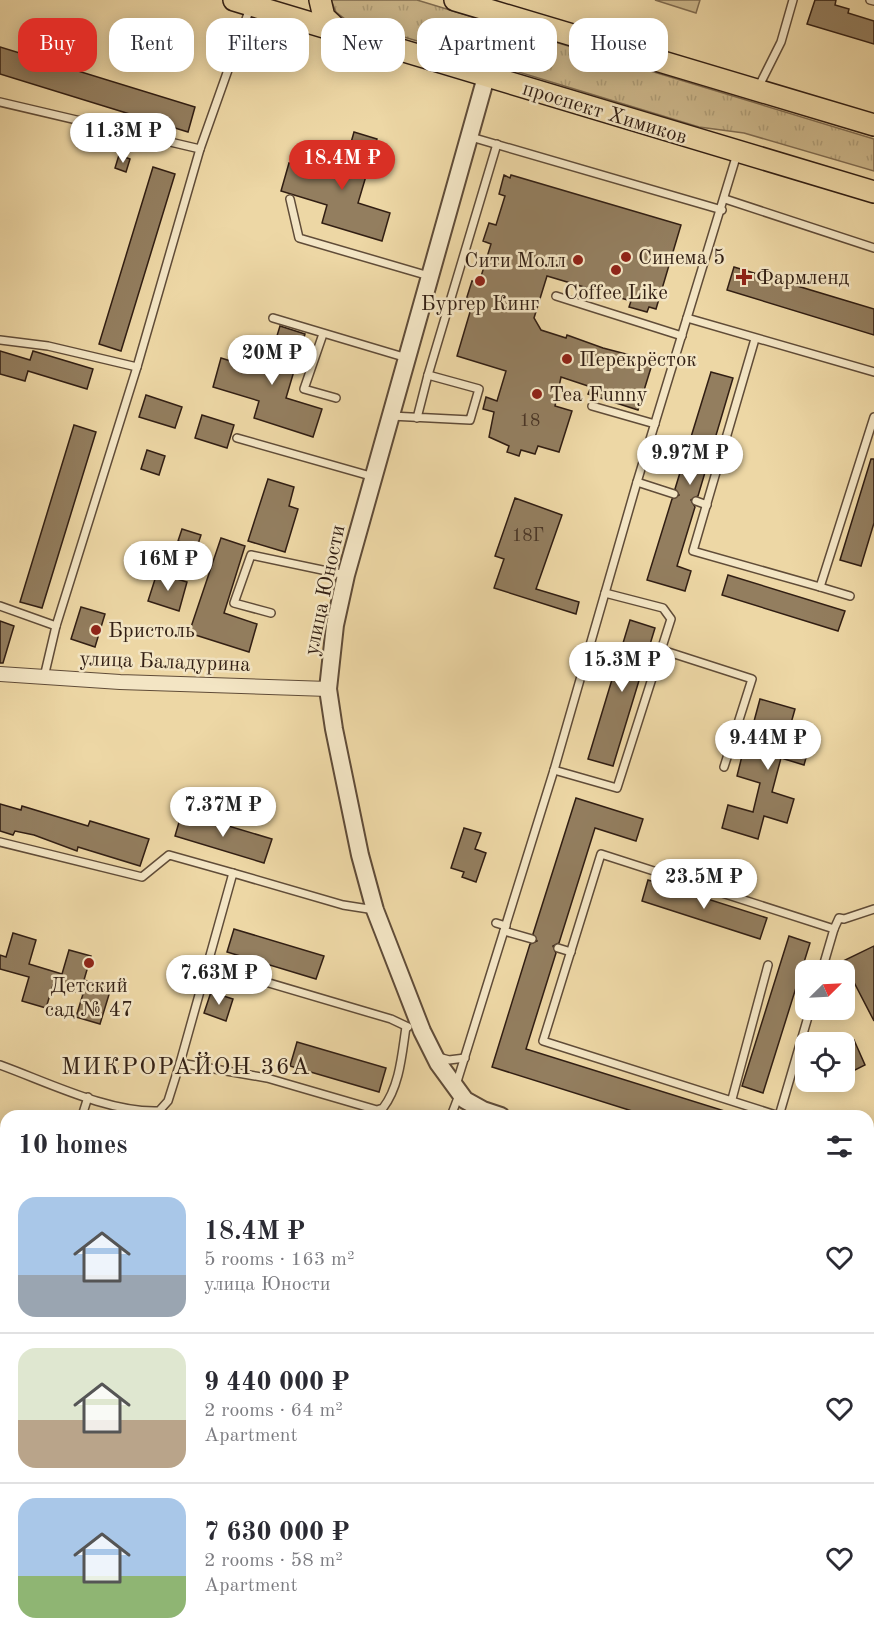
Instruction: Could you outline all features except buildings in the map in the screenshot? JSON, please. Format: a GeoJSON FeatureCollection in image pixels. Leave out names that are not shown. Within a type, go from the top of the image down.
{"type":"FeatureCollection","features":[{"type":"Feature","properties":{"kind":"main road"},"geometry":{"type":"LineString","coordinates":[[320,0],[325,18]]}},
{"type":"Feature","properties":{"kind":"main road"},"geometry":{"type":"LineString","coordinates":[[455,0],[510,8],[756,90],[874,125]]}},
{"type":"Feature","properties":{"kind":"main road","name":"проспект Химиков"},"geometry":{"type":"LineString","coordinates":[[242,3],[321,26]]}},
{"type":"Feature","properties":{"kind":"main road","name":"проспект Химиков"},"geometry":{"type":"LineString","coordinates":[[405,52],[874,192]]}},
{"type":"Feature","properties":{"kind":"street","name":"улица Юности"},"geometry":{"type":"LineString","coordinates":[[479,1110],[457,1092],[435,1056],[414,1029],[375,910],[360,855],[328,689],[335,626],[346,575],[486,77]]}},
{"type":"Feature","properties":{"kind":"street","name":"улица Баладурина"},"geometry":{"type":"LineString","coordinates":[[0,674],[328,689]]}},
{"type":"Feature","properties":{"kind":"lane"},"geometry":{"type":"LineString","coordinates":[[756,90],[781,42],[793,0]]}},
{"type":"Feature","properties":{"kind":"lane"},"geometry":{"type":"LineString","coordinates":[[44,677],[56,626],[137,367],[242,3]]}},
{"type":"Feature","properties":{"kind":"lane"},"geometry":{"type":"LineString","coordinates":[[0,102],[200,149]]}},
{"type":"Feature","properties":{"kind":"lane"},"geometry":{"type":"LineString","coordinates":[[470,137],[722,210]]}},
{"type":"Feature","properties":{"kind":"lane"},"geometry":{"type":"LineString","coordinates":[[417,418],[497,144]]}},
{"type":"Feature","properties":{"kind":"lane"},"geometry":{"type":"LineString","coordinates":[[452,1110],[465,1058],[554,770],[655,424],[738,152]]}},
{"type":"Feature","properties":{"kind":"lane"},"geometry":{"type":"LineString","coordinates":[[290,199],[299,238],[431,276]]}},
{"type":"Feature","properties":{"kind":"lane"},"geometry":{"type":"LineString","coordinates":[[725,200],[874,248]]}},
{"type":"Feature","properties":{"kind":"lane"},"geometry":{"type":"LineString","coordinates":[[556,296],[682,336]]}},
{"type":"Feature","properties":{"kind":"lane"},"geometry":{"type":"LineString","coordinates":[[273,318],[407,358]]}},
{"type":"Feature","properties":{"kind":"lane"},"geometry":{"type":"LineString","coordinates":[[687,318],[874,372]]}},
{"type":"Feature","properties":{"kind":"lane"},"geometry":{"type":"LineString","coordinates":[[323,334],[304,389],[336,398]]}},
{"type":"Feature","properties":{"kind":"lane"},"geometry":{"type":"LineString","coordinates":[[754,339],[693,551],[850,596]]}},
{"type":"Feature","properties":{"kind":"lane"},"geometry":{"type":"LineString","coordinates":[[0,340],[48,346],[137,367]]}},
{"type":"Feature","properties":{"kind":"lane"},"geometry":{"type":"LineString","coordinates":[[391,416],[470,420],[479,389],[428,375]]}},
{"type":"Feature","properties":{"kind":"lane"},"geometry":{"type":"LineString","coordinates":[[592,406],[655,424]]}},
{"type":"Feature","properties":{"kind":"lane"},"geometry":{"type":"LineString","coordinates":[[820,587],[874,417]]}},
{"type":"Feature","properties":{"kind":"lane"},"geometry":{"type":"LineString","coordinates":[[237,438],[374,477]]}},
{"type":"Feature","properties":{"kind":"lane"},"geometry":{"type":"LineString","coordinates":[[638,482],[674,494]]}},
{"type":"Feature","properties":{"kind":"lane"},"geometry":{"type":"LineString","coordinates":[[696,501],[707,505]]}},
{"type":"Feature","properties":{"kind":"lane"},"geometry":{"type":"LineString","coordinates":[[271,613],[234,603],[251,555],[346,575]]}},
{"type":"Feature","properties":{"kind":"lane"},"geometry":{"type":"LineString","coordinates":[[554,770],[617,788],[671,619],[663,608],[605,592]]}},
{"type":"Feature","properties":{"kind":"lane"},"geometry":{"type":"LineString","coordinates":[[0,606],[56,626]]}},
{"type":"Feature","properties":{"kind":"lane"},"geometry":{"type":"LineString","coordinates":[[662,650],[752,679],[724,767]]}},
{"type":"Feature","properties":{"kind":"lane"},"geometry":{"type":"LineString","coordinates":[[0,842],[142,877],[169,855],[343,904],[375,910]]}},
{"type":"Feature","properties":{"kind":"lane"},"geometry":{"type":"LineString","coordinates":[[762,1110],[543,1041],[601,854],[834,929]]}},
{"type":"Feature","properties":{"kind":"lane"},"geometry":{"type":"LineString","coordinates":[[160,1110],[168,1101],[180,1064],[233,873]]}},
{"type":"Feature","properties":{"kind":"lane"},"geometry":{"type":"LineString","coordinates":[[825,960],[839,918],[844,919],[874,909]]}},
{"type":"Feature","properties":{"kind":"lane"},"geometry":{"type":"LineString","coordinates":[[496,923],[532,939]]}},
{"type":"Feature","properties":{"kind":"lane"},"geometry":{"type":"LineString","coordinates":[[558,948],[571,952]]}},
{"type":"Feature","properties":{"kind":"lane"},"geometry":{"type":"LineString","coordinates":[[180,1064],[267,1078],[377,1110],[383,1108],[389,1100],[400,1062],[414,1029],[391,1019],[208,964]]}},
{"type":"Feature","properties":{"kind":"lane"},"geometry":{"type":"LineString","coordinates":[[732,1099],[768,965]]}},
{"type":"Feature","properties":{"kind":"lane"},"geometry":{"type":"LineString","coordinates":[[781,1110],[807,1020]]}},
{"type":"Feature","properties":{"kind":"lane"},"geometry":{"type":"LineString","coordinates":[[435,1056],[449,1060],[465,1058]]}},
{"type":"Feature","properties":{"kind":"lane"},"geometry":{"type":"LineString","coordinates":[[0,1065],[88,1097],[141,1110]]}},
{"type":"Feature","properties":{"kind":"lane"},"geometry":{"type":"LineString","coordinates":[[84,1110],[88,1097]]}},
{"type":"Feature","properties":{"kind":"green space"},"geometry":{"type":"Polygon","coordinates":[[[331,0],[417,0],[476,18],[417,18],[417,41],[405,37],[405,18],[344,18],[336,12],[331,0]]]}},
{"type":"Feature","properties":{"kind":"green space"},"geometry":{"type":"Polygon","coordinates":[[[655,0],[700,0],[696,13],[655,0]]]}},
{"type":"Feature","properties":{"kind":"green space"},"geometry":{"type":"Polygon","coordinates":[[[557,43],[569,46],[569,72],[654,72],[874,139],[874,171],[744,133],[699,127],[519,72],[557,72],[557,43]]]}},
{"type":"Feature","properties":{"kind":"place","name":"Синема 5"},"geometry":{"type":"Point","coordinates":[626,257]}},
{"type":"Feature","properties":{"kind":"place","name":"Сити Молл"},"geometry":{"type":"Point","coordinates":[578,260]}},
{"type":"Feature","properties":{"kind":"place","name":"Coffee Like"},"geometry":{"type":"Point","coordinates":[616,270]}},
{"type":"Feature","properties":{"kind":"place","name":"Фармленд"},"geometry":{"type":"Point","coordinates":[744,277]}},
{"type":"Feature","properties":{"kind":"place","name":"Бургер Кинг"},"geometry":{"type":"Point","coordinates":[480,281]}},
{"type":"Feature","properties":{"kind":"place","name":"Перекрёсток"},"geometry":{"type":"Point","coordinates":[567,359]}},
{"type":"Feature","properties":{"kind":"place","name":"Tea Funny"},"geometry":{"type":"Point","coordinates":[537,394]}},
{"type":"Feature","properties":{"kind":"place","name":"Бристоль"},"geometry":{"type":"Point","coordinates":[96,630]}},
{"type":"Feature","properties":{"kind":"place","name":"Детский сад № 47"},"geometry":{"type":"Point","coordinates":[89,963]}},
{"type":"Feature","properties":{"kind":"district","name":"МИКРОРАЙОН 36А"},"geometry":{"type":"Point","coordinates":[186,1066]}}]}
